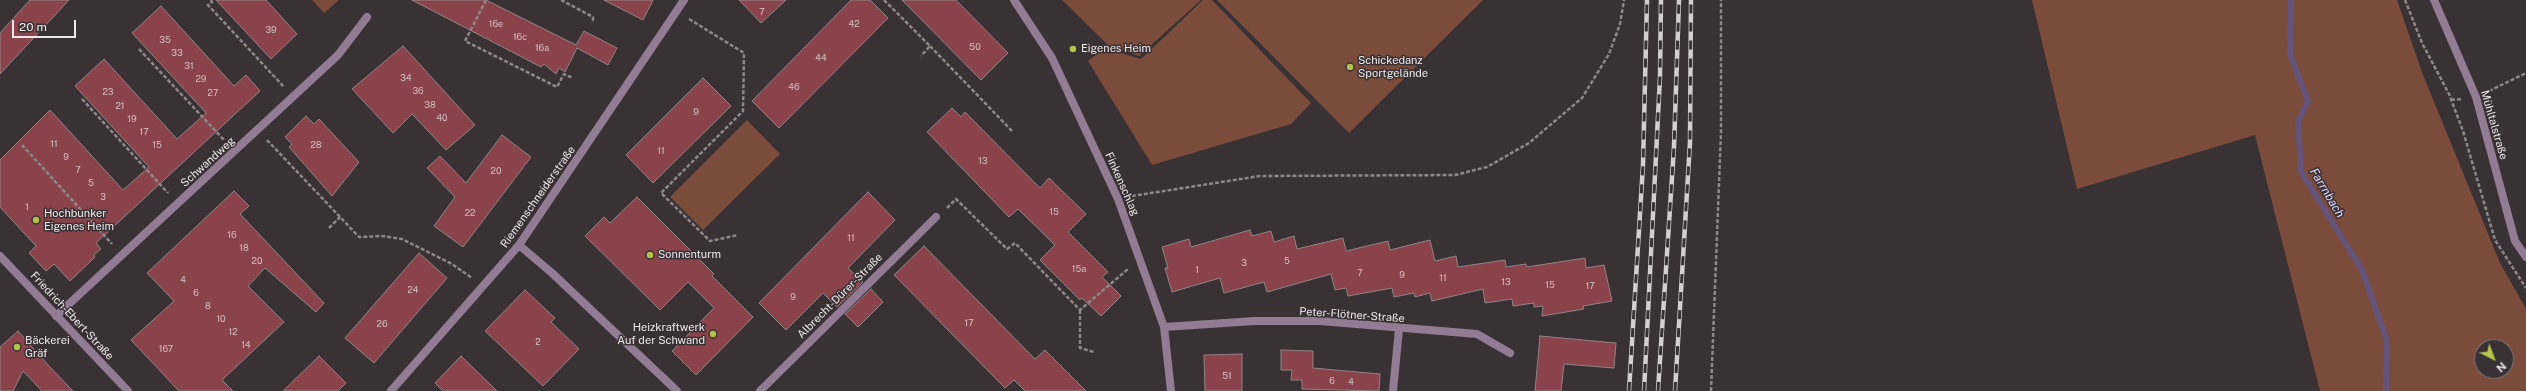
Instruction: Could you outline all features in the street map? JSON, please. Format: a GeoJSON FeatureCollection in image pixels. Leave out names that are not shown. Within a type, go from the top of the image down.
{"type":"FeatureCollection","features":[{"type":"Feature","properties":{"kind":"street","name":"Riemenschneiderstraße"},"geometry":{"type":"LineString","coordinates":[[391,391],[519,245],[684,0]]}},
{"type":"Feature","properties":{"kind":"street","name":"Finkenschlag"},"geometry":{"type":"LineString","coordinates":[[1014,0],[1052,58],[1118,198],[1141,258],[1164,327],[1171,391]]}},
{"type":"Feature","properties":{"kind":"street","name":"Mühltalstraße"},"geometry":{"type":"LineString","coordinates":[[2434,0],[2476,97],[2514,242],[2526,257]]}},
{"type":"Feature","properties":{"kind":"street","name":"Schwandweg"},"geometry":{"type":"LineString","coordinates":[[56,316],[258,131],[338,55],[367,17]]}},
{"type":"Feature","properties":{"kind":"street","name":"Albrecht-Dürer-Straße"},"geometry":{"type":"LineString","coordinates":[[760,391],[936,218]]}},
{"type":"Feature","properties":{"kind":"street"},"geometry":{"type":"LineString","coordinates":[[519,245],[552,273],[677,391]]}},
{"type":"Feature","properties":{"kind":"street","name":"Friedrich-Ebert-Straße"},"geometry":{"type":"LineString","coordinates":[[0,256],[128,391]]}},
{"type":"Feature","properties":{"kind":"street","name":"Peter-Flötner-Straße"},"geometry":{"type":"LineString","coordinates":[[1164,327],[1255,321],[1320,321],[1399,329],[1477,334],[1510,353]]}},
{"type":"Feature","properties":{"kind":"street"},"geometry":{"type":"LineString","coordinates":[[1393,391],[1399,329]]}},
{"type":"Feature","properties":{"kind":"path"},"geometry":{"type":"LineString","coordinates":[[210,0],[212,2],[208,5],[294,97]]}},
{"type":"Feature","properties":{"kind":"path"},"geometry":{"type":"LineString","coordinates":[[486,0],[465,41],[557,87],[564,74],[570,77],[573,75]]}},
{"type":"Feature","properties":{"kind":"path"},"geometry":{"type":"LineString","coordinates":[[561,0],[593,17],[594,23]]}},
{"type":"Feature","properties":{"kind":"path"},"geometry":{"type":"LineString","coordinates":[[884,0],[1013,132]]}},
{"type":"Feature","properties":{"kind":"path"},"geometry":{"type":"LineString","coordinates":[[1118,198],[1260,176],[1455,175],[1487,167],[1530,143],[1582,98],[1609,54],[1620,24],[1624,0]]}},
{"type":"Feature","properties":{"kind":"path"},"geometry":{"type":"LineString","coordinates":[[1711,391],[1721,132],[1722,0]]}},
{"type":"Feature","properties":{"kind":"path"},"geometry":{"type":"LineString","coordinates":[[2405,0],[2422,43],[2448,94],[2464,131],[2495,240],[2526,288]]}},
{"type":"Feature","properties":{"kind":"path"},"geometry":{"type":"LineString","coordinates":[[677,12],[744,53],[744,111],[661,193],[710,241],[738,236]]}},
{"type":"Feature","properties":{"kind":"path"},"geometry":{"type":"LineString","coordinates":[[921,56],[930,46]]}},
{"type":"Feature","properties":{"kind":"path"},"geometry":{"type":"LineString","coordinates":[[139,49],[235,152]]}},
{"type":"Feature","properties":{"kind":"path"},"geometry":{"type":"LineString","coordinates":[[2476,97],[2526,73]]}},
{"type":"Feature","properties":{"kind":"path"},"geometry":{"type":"LineString","coordinates":[[82,99],[178,204]]}},
{"type":"Feature","properties":{"kind":"path"},"geometry":{"type":"LineString","coordinates":[[258,131],[359,237],[382,236],[402,239],[452,264],[483,287]]}},
{"type":"Feature","properties":{"kind":"path"},"geometry":{"type":"LineString","coordinates":[[22,145],[122,255]]}},
{"type":"Feature","properties":{"kind":"path"},"geometry":{"type":"LineString","coordinates":[[936,218],[956,199],[1007,249],[1015,243],[1080,310],[1080,348],[1094,352]]}},
{"type":"Feature","properties":{"kind":"path"},"geometry":{"type":"LineString","coordinates":[[329,228],[340,216]]}},
{"type":"Feature","properties":{"kind":"path"},"geometry":{"type":"LineString","coordinates":[[1080,310],[1141,258]]}},
{"type":"Feature","properties":{"kind":"shaded area"},"geometry":{"type":"Polygon","coordinates":[[[312,0],[339,0],[324,13],[312,0]]]}},
{"type":"Feature","properties":{"kind":"shaded area"},"geometry":{"type":"Polygon","coordinates":[[[1062,0],[1201,0],[1139,56],[1108,45],[1062,0]]]}},
{"type":"Feature","properties":{"kind":"shaded area"},"geometry":{"type":"Polygon","coordinates":[[[1203,0],[1212,0],[1311,103],[1291,124],[1152,165],[1088,61],[1104,48],[1141,59],[1203,0]]]}},
{"type":"Feature","properties":{"kind":"shaded area","name":"Schickedanz Sportgelände"},"geometry":{"type":"Polygon","coordinates":[[[1217,0],[1483,0],[1349,133],[1217,0]]]}},
{"type":"Feature","properties":{"kind":"shaded area"},"geometry":{"type":"Polygon","coordinates":[[[2032,0],[2397,0],[2423,75],[2500,263],[2526,309],[2526,391],[2320,391],[2255,135],[2077,189],[2032,0]]]}},
{"type":"Feature","properties":{"kind":"shaded area"},"geometry":{"type":"Polygon","coordinates":[[[747,120],[780,154],[703,230],[670,197],[747,120]]]}},
{"type":"Feature","properties":{"kind":"building"},"geometry":{"type":"Polygon","coordinates":[[[30,0],[69,0],[0,74],[0,33],[30,0]]]}},
{"type":"Feature","properties":{"kind":"building"},"geometry":{"type":"Polygon","coordinates":[[[216,0],[266,0],[297,34],[271,59],[216,0]]]}},
{"type":"Feature","properties":{"kind":"building"},"geometry":{"type":"Polygon","coordinates":[[[412,0],[486,0],[576,45],[584,31],[617,48],[608,65],[577,48],[565,72],[559,68],[556,74],[544,64],[541,67],[412,0]]]}},
{"type":"Feature","properties":{"kind":"building"},"geometry":{"type":"Polygon","coordinates":[[[604,0],[653,0],[643,20],[604,0]]]}},
{"type":"Feature","properties":{"kind":"building"},"geometry":{"type":"Polygon","coordinates":[[[739,0],[786,0],[761,23],[739,0]]]}},
{"type":"Feature","properties":{"kind":"building"},"geometry":{"type":"Polygon","coordinates":[[[851,0],[870,0],[888,18],[779,128],[752,101],[851,0]]]}},
{"type":"Feature","properties":{"kind":"building"},"geometry":{"type":"Polygon","coordinates":[[[902,0],[956,0],[1008,53],[981,80],[902,0]]]}},
{"type":"Feature","properties":{"kind":"building"},"geometry":{"type":"Polygon","coordinates":[[[161,6],[234,86],[246,75],[260,91],[96,243],[101,249],[94,255],[95,257],[70,281],[54,264],[46,271],[29,253],[36,246],[0,207],[0,160],[50,110],[123,190],[149,167],[75,86],[104,59],[177,139],[206,113],[132,33],[161,6]]]}},
{"type":"Feature","properties":{"kind":"building"},"geometry":{"type":"Polygon","coordinates":[[[403,46],[475,125],[446,150],[412,114],[393,133],[352,89],[403,46]]]}},
{"type":"Feature","properties":{"kind":"building"},"geometry":{"type":"Polygon","coordinates":[[[703,78],[731,106],[653,183],[626,155],[703,78]]]}},
{"type":"Feature","properties":{"kind":"building"},"geometry":{"type":"Polygon","coordinates":[[[952,108],[961,117],[965,112],[1040,188],[1049,178],[1086,214],[1068,232],[1108,272],[1102,277],[1121,296],[1101,316],[1082,298],[1080,300],[1040,260],[1055,245],[1018,209],[1009,217],[927,132],[952,108]]]}},
{"type":"Feature","properties":{"kind":"building"},"geometry":{"type":"Polygon","coordinates":[[[306,116],[314,124],[319,119],[359,162],[332,196],[289,147],[292,144],[285,137],[306,116]]]}},
{"type":"Feature","properties":{"kind":"building"},"geometry":{"type":"Polygon","coordinates":[[[502,135],[531,157],[463,247],[434,226],[455,197],[427,168],[440,156],[466,183],[502,135]]]}},
{"type":"Feature","properties":{"kind":"building"},"geometry":{"type":"Polygon","coordinates":[[[234,191],[249,206],[240,214],[324,303],[316,312],[265,268],[248,286],[284,322],[222,380],[233,391],[179,391],[131,340],[174,301],[147,273],[234,191]]]}},
{"type":"Feature","properties":{"kind":"building"},"geometry":{"type":"Polygon","coordinates":[[[868,192],[895,220],[848,268],[863,282],[837,307],[823,293],[786,330],[759,303],[868,192]]]}},
{"type":"Feature","properties":{"kind":"building","name":"Sonnenturm"},"geometry":{"type":"Polygon","coordinates":[[[637,197],[714,274],[712,276],[753,317],[696,375],[672,351],[714,308],[688,282],[660,310],[585,236],[604,217],[610,223],[637,197]]]}},
{"type":"Feature","properties":{"kind":"building"},"geometry":{"type":"Polygon","coordinates":[[[1250,230],[1252,236],[1271,231],[1274,242],[1294,236],[1297,249],[1343,238],[1346,251],[1388,241],[1390,250],[1430,240],[1435,261],[1456,256],[1458,267],[1505,260],[1506,267],[1526,264],[1527,267],[1585,258],[1586,268],[1604,265],[1612,301],[1583,306],[1584,309],[1542,316],[1543,306],[1534,307],[1534,303],[1513,306],[1512,299],[1485,303],[1483,289],[1432,301],[1430,293],[1415,297],[1414,293],[1394,297],[1392,288],[1348,296],[1346,288],[1335,290],[1331,274],[1267,292],[1264,282],[1224,293],[1220,278],[1172,292],[1165,268],[1168,268],[1162,247],[1189,239],[1191,247],[1250,230]]]}},
{"type":"Feature","properties":{"kind":"building"},"geometry":{"type":"Polygon","coordinates":[[[924,246],[1035,359],[1045,350],[1086,391],[1025,391],[1014,380],[1005,388],[894,275],[924,246]]]}},
{"type":"Feature","properties":{"kind":"building"},"geometry":{"type":"Polygon","coordinates":[[[419,253],[447,278],[374,363],[345,338],[419,253]]]}},
{"type":"Feature","properties":{"kind":"building"},"geometry":{"type":"Polygon","coordinates":[[[871,289],[883,302],[858,327],[845,314],[871,289]]]}},
{"type":"Feature","properties":{"kind":"building"},"geometry":{"type":"Polygon","coordinates":[[[525,290],[555,318],[551,322],[579,349],[543,386],[485,331],[525,290]]]}},
{"type":"Feature","properties":{"kind":"building"},"geometry":{"type":"Polygon","coordinates":[[[18,331],[73,391],[42,391],[23,371],[13,391],[0,391],[0,347],[18,331]]]}},
{"type":"Feature","properties":{"kind":"building"},"geometry":{"type":"Polygon","coordinates":[[[1540,336],[1616,343],[1614,368],[1564,364],[1561,391],[1535,391],[1540,336]]]}},
{"type":"Feature","properties":{"kind":"building"},"geometry":{"type":"Polygon","coordinates":[[[1281,350],[1313,351],[1313,368],[1380,374],[1379,391],[1302,389],[1302,380],[1291,380],[1292,370],[1281,370],[1281,350]]]}},
{"type":"Feature","properties":{"kind":"building"},"geometry":{"type":"Polygon","coordinates":[[[1242,354],[1242,391],[1205,391],[1204,355],[1242,354]]]}},
{"type":"Feature","properties":{"kind":"building"},"geometry":{"type":"Polygon","coordinates":[[[319,356],[346,383],[338,391],[283,391],[319,356]]]}},
{"type":"Feature","properties":{"kind":"building"},"geometry":{"type":"Polygon","coordinates":[[[461,356],[497,391],[443,391],[435,383],[461,356]]]}},
{"type":"Feature","properties":{"kind":"waterway","name":"Farrnbach"},"geometry":{"type":"LineString","coordinates":[[2291,0],[2290,54],[2308,101],[2298,121],[2301,172],[2362,270],[2387,341],[2386,391]]}},
{"type":"Feature","properties":{"kind":"railway"},"geometry":{"type":"LineString","coordinates":[[1629,391],[1643,165],[1647,0]]}},
{"type":"Feature","properties":{"kind":"railway"},"geometry":{"type":"LineString","coordinates":[[1644,391],[1660,77],[1661,0]]}},
{"type":"Feature","properties":{"kind":"railway"},"geometry":{"type":"LineString","coordinates":[[1658,391],[1674,147],[1679,0]]}},
{"type":"Feature","properties":{"kind":"railway"},"geometry":{"type":"LineString","coordinates":[[1675,391],[1690,142],[1691,0]]}},
{"type":"Feature","properties":{"kind":"place","name":"Eigenes Heim"},"geometry":{"type":"Point","coordinates":[1073,49]}},
{"type":"Feature","properties":{"kind":"place","name":"Schickedanz Sportgelände"},"geometry":{"type":"Point","coordinates":[1350,67]}},
{"type":"Feature","properties":{"kind":"place","name":"Hochbunker Eigenes Heim"},"geometry":{"type":"Point","coordinates":[36,220]}},
{"type":"Feature","properties":{"kind":"place","name":"Sonnenturm"},"geometry":{"type":"Point","coordinates":[650,255]}},
{"type":"Feature","properties":{"kind":"place","name":"Heizkraftwerk Auf der Schwand"},"geometry":{"type":"Point","coordinates":[713,334]}},
{"type":"Feature","properties":{"kind":"place","name":"Bäckerei Gräf"},"geometry":{"type":"Point","coordinates":[17,347]}}]}
